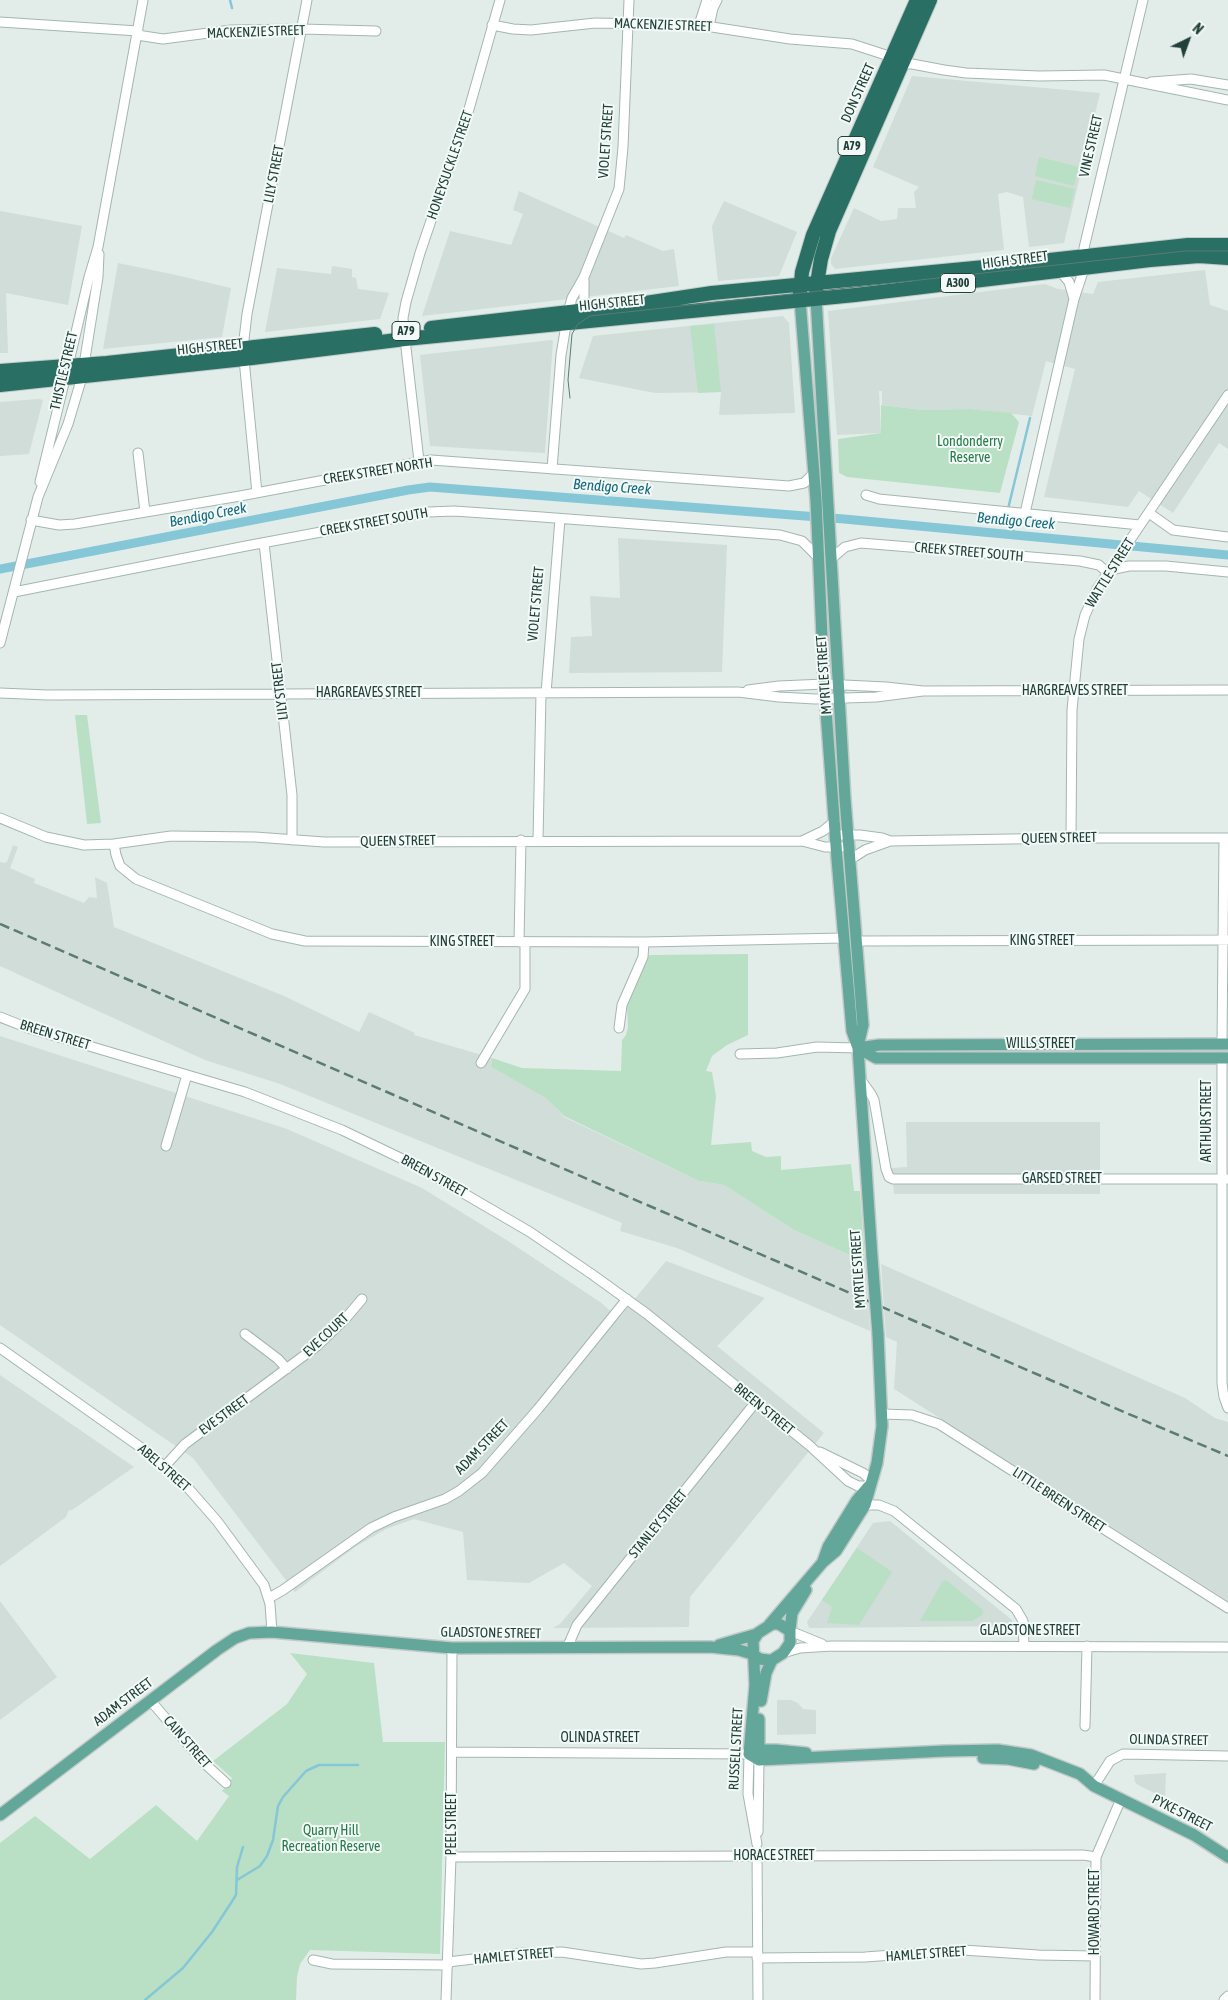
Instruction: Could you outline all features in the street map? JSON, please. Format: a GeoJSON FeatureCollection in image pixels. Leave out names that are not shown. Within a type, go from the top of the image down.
{"type":"FeatureCollection","features":[{"type":"Feature","properties":{"kind":"highway","name":"DON STREET"},"geometry":{"type":"LineString","coordinates":[[899,60],[917,0]]}},
{"type":"Feature","properties":{"kind":"highway","name":"DON STREET"},"geometry":{"type":"LineString","coordinates":[[800,284],[812,235],[930,0]]}},
{"type":"Feature","properties":{"kind":"highway","name":"DON STREET"},"geometry":{"type":"LineString","coordinates":[[817,283],[822,251],[884,89]]}},
{"type":"Feature","properties":{"kind":"highway","name":"HIGH STREET"},"geometry":{"type":"LineString","coordinates":[[652,309],[712,293],[800,284],[1084,263],[1150,260],[1228,245]]}},
{"type":"Feature","properties":{"kind":"highway","name":"HIGH STREET"},"geometry":{"type":"LineString","coordinates":[[1206,250],[1228,258]]}},
{"type":"Feature","properties":{"kind":"highway","name":"HIGH STREET"},"geometry":{"type":"LineString","coordinates":[[0,371],[83,371],[652,309],[800,300],[1060,271],[1084,263]]}},
{"type":"Feature","properties":{"kind":"highway","name":"A79"},"geometry":{"type":"LineString","coordinates":[[816,298],[817,283]]}},
{"type":"Feature","properties":{"kind":"highway","name":"A79"},"geometry":{"type":"LineString","coordinates":[[800,284],[800,300]]}},
{"type":"Feature","properties":{"kind":"highway","name":"HIGH STREET"},"geometry":{"type":"LineString","coordinates":[[0,385],[67,372]]}},
{"type":"Feature","properties":{"kind":"main road","name":"MYRTLE STREET"},"geometry":{"type":"LineString","coordinates":[[769,1625],[823,1562],[836,1551],[865,1505],[880,1448],[882,1414],[858,1048],[862,1025],[839,684],[822,501],[816,298]]}},
{"type":"Feature","properties":{"kind":"main road","name":"MYRTLE STREET"},"geometry":{"type":"LineString","coordinates":[[800,300],[814,473],[822,501]]}},
{"type":"Feature","properties":{"kind":"main road","name":"MYRTLE STREET"},"geometry":{"type":"LineString","coordinates":[[826,560],[824,684],[852,1030],[858,1048]]}},
{"type":"Feature","properties":{"kind":"main road","name":"WILLS STREET"},"geometry":{"type":"LineString","coordinates":[[858,1048],[879,1045],[1225,1044]]}},
{"type":"Feature","properties":{"kind":"main road","name":"ARTHUR STREET"},"geometry":{"type":"LineString","coordinates":[[1225,1044],[1225,1058]]}},
{"type":"Feature","properties":{"kind":"main road","name":"WILLS STREET"},"geometry":{"type":"LineString","coordinates":[[858,1048],[876,1058],[1225,1058]]}},
{"type":"Feature","properties":{"kind":"main road","name":"MYRTLE STREET"},"geometry":{"type":"LineString","coordinates":[[790,1631],[792,1614],[823,1562],[828,1547],[870,1483]]}},
{"type":"Feature","properties":{"kind":"main road"},"geometry":{"type":"LineString","coordinates":[[780,1624],[790,1631],[790,1643],[784,1653],[772,1660],[760,1659],[753,1654],[752,1642],[756,1634],[769,1625],[780,1624]]}},
{"type":"Feature","properties":{"kind":"main road","name":"GLADSTONE STREET"},"geometry":{"type":"LineString","coordinates":[[272,1632],[452,1648],[710,1647],[739,1650],[753,1654]]}},
{"type":"Feature","properties":{"kind":"main road","name":"ADAM STREET"},"geometry":{"type":"LineString","coordinates":[[0,1815],[150,1700],[235,1638],[249,1633],[272,1632]]}},
{"type":"Feature","properties":{"kind":"main road","name":"GLADSTONE STREET"},"geometry":{"type":"LineString","coordinates":[[710,1647],[756,1634]]}},
{"type":"Feature","properties":{"kind":"main road","name":"RUSSELL STREET"},"geometry":{"type":"LineString","coordinates":[[753,1654],[756,1755]]}},
{"type":"Feature","properties":{"kind":"main road","name":"RUSSELL STREET"},"geometry":{"type":"LineString","coordinates":[[756,1755],[761,1695],[766,1673],[772,1660]]}},
{"type":"Feature","properties":{"kind":"main road","name":"OLINDA STREET"},"geometry":{"type":"LineString","coordinates":[[756,1755],[782,1750],[832,1756],[868,1755],[1008,1759],[1038,1765],[1077,1782],[1094,1786]]}},
{"type":"Feature","properties":{"kind":"main road","name":"PYKE STREET"},"geometry":{"type":"LineString","coordinates":[[1094,1786],[1196,1828],[1228,1848]]}},
{"type":"Feature","properties":{"kind":"main road","name":"PYKE STREET"},"geometry":{"type":"LineString","coordinates":[[1122,1798],[1207,1843],[1228,1857]]}},
{"type":"Feature","properties":{"kind":"street","name":"THISTLE STREET"},"geometry":{"type":"LineString","coordinates":[[38,497],[43,464],[98,247],[143,0]]}},
{"type":"Feature","properties":{"kind":"street","name":"LILY STREET"},"geometry":{"type":"LineString","coordinates":[[257,492],[244,354],[247,314],[307,0]]}},
{"type":"Feature","properties":{"kind":"street","name":"HONEYSUCKLE STREET"},"geometry":{"type":"LineString","coordinates":[[419,461],[404,335],[404,311],[418,262],[469,108],[500,0]]}},
{"type":"Feature","properties":{"kind":"street","name":"VIOLET STREET"},"geometry":{"type":"LineString","coordinates":[[552,469],[562,347],[567,318],[574,291],[584,277],[611,212],[620,178],[629,0]]}},
{"type":"Feature","properties":{"kind":"street"},"geometry":{"type":"LineString","coordinates":[[699,25],[707,0]]}},
{"type":"Feature","properties":{"kind":"street"},"geometry":{"type":"LineString","coordinates":[[709,26],[712,8],[717,0]]}},
{"type":"Feature","properties":{"kind":"street","name":"VINE STREET"},"geometry":{"type":"LineString","coordinates":[[1025,513],[1143,0]]}},
{"type":"Feature","properties":{"kind":"street","name":"MACKENZIE STREET"},"geometry":{"type":"LineString","coordinates":[[0,22],[137,33],[167,39],[218,31],[302,29],[376,31]]}},
{"type":"Feature","properties":{"kind":"street","name":"MACKENZIE STREET"},"geometry":{"type":"LineString","coordinates":[[492,24],[513,29],[531,30],[584,23],[709,26],[790,39],[852,44],[912,64],[944,70],[1039,76],[1100,75],[1228,100]]}},
{"type":"Feature","properties":{"kind":"street","name":"MACKENZIE STREET"},"geometry":{"type":"LineString","coordinates":[[1143,82],[1191,79],[1228,85]]}},
{"type":"Feature","properties":{"kind":"street","name":"THISTLE STREET"},"geometry":{"type":"LineString","coordinates":[[0,643],[38,497],[68,424],[83,371],[98,277],[98,247]]}},
{"type":"Feature","properties":{"kind":"street"},"geometry":{"type":"LineString","coordinates":[[1060,271],[1070,282],[1074,299]]}},
{"type":"Feature","properties":{"kind":"street","name":"VIOLET STREET"},"geometry":{"type":"LineString","coordinates":[[584,277],[582,294],[584,317]]}},
{"type":"Feature","properties":{"kind":"street","name":"WATTLE STREET"},"geometry":{"type":"LineString","coordinates":[[1071,838],[1072,710],[1082,622],[1090,602],[1109,571],[1228,395]]}},
{"type":"Feature","properties":{"kind":"street"},"geometry":{"type":"LineString","coordinates":[[138,453],[145,512]]}},
{"type":"Feature","properties":{"kind":"street","name":"CREEK STREET NORTH"},"geometry":{"type":"LineString","coordinates":[[31,520],[52,525],[66,525],[431,460],[789,486],[804,483],[814,473]]}},
{"type":"Feature","properties":{"kind":"street"},"geometry":{"type":"LineString","coordinates":[[866,495],[879,499],[1140,526]]}},
{"type":"Feature","properties":{"kind":"street","name":"CREEK STREET SOUTH"},"geometry":{"type":"LineString","coordinates":[[14,592],[264,542],[428,512],[454,511],[780,535],[802,541],[826,560],[845,547],[861,543],[1080,561],[1100,565],[1109,571]]}},
{"type":"Feature","properties":{"kind":"street"},"geometry":{"type":"LineString","coordinates":[[1148,514],[1173,530],[1228,537]]}},
{"type":"Feature","properties":{"kind":"street","name":"VIOLET STREET"},"geometry":{"type":"LineString","coordinates":[[538,840],[543,693],[560,519]]}},
{"type":"Feature","properties":{"kind":"street","name":"LILY STREET"},"geometry":{"type":"LineString","coordinates":[[264,542],[292,796],[292,840]]}},
{"type":"Feature","properties":{"kind":"street"},"geometry":{"type":"LineString","coordinates":[[1109,571],[1129,566],[1166,566],[1228,572]]}},
{"type":"Feature","properties":{"kind":"street","name":"HARGREAVES STREET"},"geometry":{"type":"LineString","coordinates":[[738,692],[779,686],[824,684],[923,691],[1228,690]]}},
{"type":"Feature","properties":{"kind":"street","name":"HARGREAVES STREET"},"geometry":{"type":"LineString","coordinates":[[0,694],[738,692],[779,697],[840,698],[898,695],[923,691]]}},
{"type":"Feature","properties":{"kind":"street","name":"QUEEN STREET"},"geometry":{"type":"LineString","coordinates":[[0,818],[60,841],[84,845],[114,844],[171,836],[256,837],[324,842],[521,840],[802,841],[820,846],[836,841],[882,838],[890,841]]}},
{"type":"Feature","properties":{"kind":"street","name":"QUEEN STREET"},"geometry":{"type":"LineString","coordinates":[[802,841],[823,831],[835,822]]}},
{"type":"Feature","properties":{"kind":"street","name":"QUEEN STREET"},"geometry":{"type":"LineString","coordinates":[[851,859],[866,850],[890,841],[1226,838]]}},
{"type":"Feature","properties":{"kind":"street","name":"ARTHUR STREET"},"geometry":{"type":"LineString","coordinates":[[1225,1044],[1226,838]]}},
{"type":"Feature","properties":{"kind":"street"},"geometry":{"type":"LineString","coordinates":[[482,1063],[525,989],[527,978],[522,942],[521,840]]}},
{"type":"Feature","properties":{"kind":"street","name":"KING STREET"},"geometry":{"type":"LineString","coordinates":[[114,844],[120,866],[136,880],[280,936],[320,942],[644,942],[844,938]]}},
{"type":"Feature","properties":{"kind":"street","name":"KING STREET"},"geometry":{"type":"LineString","coordinates":[[856,941],[1226,940]]}},
{"type":"Feature","properties":{"kind":"street"},"geometry":{"type":"LineString","coordinates":[[619,1028],[622,1005],[644,953],[644,942]]}},
{"type":"Feature","properties":{"kind":"street","name":"BREEN STREET"},"geometry":{"type":"LineString","coordinates":[[0,1018],[187,1075],[271,1103],[342,1130],[389,1151],[530,1232],[627,1299],[809,1445],[848,1481],[858,1486],[870,1483],[863,1473],[809,1445]]}},
{"type":"Feature","properties":{"kind":"street","name":"WILLS STREET"},"geometry":{"type":"LineString","coordinates":[[740,1054],[777,1053],[817,1047],[858,1048]]}},
{"type":"Feature","properties":{"kind":"street","name":"ARTHUR STREET"},"geometry":{"type":"LineString","coordinates":[[1225,1058],[1222,1383],[1227,1406]]}},
{"type":"Feature","properties":{"kind":"street"},"geometry":{"type":"LineString","coordinates":[[166,1146],[187,1075]]}},
{"type":"Feature","properties":{"kind":"street","name":"GARSED STREET"},"geometry":{"type":"LineString","coordinates":[[860,1079],[874,1100],[886,1169],[889,1177],[895,1179],[1225,1179]]}},
{"type":"Feature","properties":{"kind":"street","name":"EVE COURT"},"geometry":{"type":"LineString","coordinates":[[287,1369],[336,1329],[362,1299]]}},
{"type":"Feature","properties":{"kind":"street","name":"ADAM STREET"},"geometry":{"type":"LineString","coordinates":[[269,1598],[371,1528],[459,1492],[482,1473],[538,1409],[627,1299]]}},
{"type":"Feature","properties":{"kind":"street"},"geometry":{"type":"LineString","coordinates":[[245,1334],[287,1369]]}},
{"type":"Feature","properties":{"kind":"street","name":"ABEL STREET"},"geometry":{"type":"LineString","coordinates":[[1,1351],[165,1466],[217,1521],[261,1579],[269,1598],[272,1632]]}},
{"type":"Feature","properties":{"kind":"street","name":"EVE STREET"},"geometry":{"type":"LineString","coordinates":[[165,1466],[185,1444],[287,1369]]}},
{"type":"Feature","properties":{"kind":"street","name":"STANLEY STREET"},"geometry":{"type":"LineString","coordinates":[[567,1648],[577,1625],[755,1403]]}},
{"type":"Feature","properties":{"kind":"street","name":"LITTLE BREEN STREET"},"geometry":{"type":"LineString","coordinates":[[882,1414],[912,1415],[938,1424],[1228,1608]]}},
{"type":"Feature","properties":{"kind":"street"},"geometry":{"type":"LineString","coordinates":[[865,1505],[879,1505],[894,1511],[1016,1609],[1023,1621],[1024,1646]]}},
{"type":"Feature","properties":{"kind":"street","name":"GLADSTONE STREET"},"geometry":{"type":"LineString","coordinates":[[790,1631],[814,1642],[832,1646]]}},
{"type":"Feature","properties":{"kind":"street","name":"GLADSTONE STREET"},"geometry":{"type":"LineString","coordinates":[[784,1653],[800,1648],[832,1646],[1228,1647]]}},
{"type":"Feature","properties":{"kind":"street"},"geometry":{"type":"LineString","coordinates":[[1085,1726],[1087,1646]]}},
{"type":"Feature","properties":{"kind":"street","name":"PEEL STREET"},"geometry":{"type":"LineString","coordinates":[[446,2000],[452,1857],[452,1648]]}},
{"type":"Feature","properties":{"kind":"street","name":"CAIN STREET"},"geometry":{"type":"LineString","coordinates":[[150,1700],[204,1764],[226,1783]]}},
{"type":"Feature","properties":{"kind":"street","name":"OLINDA STREET"},"geometry":{"type":"LineString","coordinates":[[452,1752],[756,1755]]}},
{"type":"Feature","properties":{"kind":"street","name":"OLINDA STREET"},"geometry":{"type":"LineString","coordinates":[[1094,1786],[1110,1761],[1123,1754],[1228,1756]]}},
{"type":"Feature","properties":{"kind":"street","name":"RUSSELL STREET"},"geometry":{"type":"LineString","coordinates":[[756,1755],[758,2000]]}},
{"type":"Feature","properties":{"kind":"street","name":"HOWARD STREET"},"geometry":{"type":"LineString","coordinates":[[1095,2000],[1096,1857],[1122,1798]]}},
{"type":"Feature","properties":{"kind":"street","name":"HORACE STREET"},"geometry":{"type":"LineString","coordinates":[[452,1857],[1083,1855],[1096,1857]]}},
{"type":"Feature","properties":{"kind":"street","name":"HAMLET STREET"},"geometry":{"type":"LineString","coordinates":[[313,1960],[332,1964],[448,1963],[524,1953],[562,1952],[648,1963],[670,1962],[720,1952],[865,1958],[963,1950],[1038,1955],[1095,1956]]}},
{"type":"Feature","properties":{"kind":"street"},"geometry":{"type":"LineString","coordinates":[[1224,2000],[1228,1996]]}},
{"type":"Feature","properties":{"kind":"shaded area"},"geometry":{"type":"Polygon","coordinates":[[[912,76],[1100,93],[1064,243],[1029,247],[1023,197],[1007,192],[998,194],[1004,250],[835,269],[831,264],[831,258],[854,208],[881,221],[897,219],[898,208],[916,208],[914,192],[919,187],[873,167],[912,76]]]}},
{"type":"Feature","properties":{"kind":"shaded area"},"geometry":{"type":"Polygon","coordinates":[[[519,191],[624,238],[626,235],[663,251],[674,249],[679,286],[422,316],[450,231],[511,245],[523,214],[513,210],[519,191]]]}},
{"type":"Feature","properties":{"kind":"shaded area"},"geometry":{"type":"Polygon","coordinates":[[[724,201],[797,232],[779,276],[718,281],[712,226],[724,201]]]}},
{"type":"Feature","properties":{"kind":"shaded area"},"geometry":{"type":"Polygon","coordinates":[[[0,211],[82,226],[68,305],[6,293],[8,353],[0,353],[0,211]]]}},
{"type":"Feature","properties":{"kind":"shaded area"},"geometry":{"type":"Polygon","coordinates":[[[118,263],[231,288],[222,337],[103,349],[118,263]]]}},
{"type":"Feature","properties":{"kind":"shaded area"},"geometry":{"type":"Polygon","coordinates":[[[332,266],[352,269],[352,277],[356,278],[358,289],[389,293],[380,319],[265,332],[277,268],[331,274],[332,266]]]}},
{"type":"Feature","properties":{"kind":"shaded area"},"geometry":{"type":"Polygon","coordinates":[[[1205,270],[1210,305],[1228,311],[1228,449],[1219,443],[1173,513],[1139,491],[1128,507],[1044,497],[1075,369],[1046,361],[1032,416],[969,409],[923,410],[882,405],[882,391],[879,391],[881,433],[837,435],[828,311],[1045,284],[1058,289],[1093,294],[1098,282],[1205,270]]]}},
{"type":"Feature","properties":{"kind":"shaded area"},"geometry":{"type":"Polygon","coordinates":[[[783,316],[789,323],[795,413],[719,415],[721,392],[655,393],[579,378],[593,336],[783,316]]]}},
{"type":"Feature","properties":{"kind":"shaded area"},"geometry":{"type":"Polygon","coordinates":[[[553,341],[545,453],[430,446],[420,355],[553,341]]]}},
{"type":"Feature","properties":{"kind":"shaded area"},"geometry":{"type":"Polygon","coordinates":[[[43,400],[29,454],[0,456],[0,402],[43,400]]]}},
{"type":"Feature","properties":{"kind":"shaded area"},"geometry":{"type":"Polygon","coordinates":[[[618,538],[727,545],[722,672],[569,673],[571,637],[592,636],[590,596],[620,598],[618,538]]]}},
{"type":"Feature","properties":{"kind":"shaded area"},"geometry":{"type":"Polygon","coordinates":[[[13,845],[18,847],[10,868],[35,879],[34,883],[84,903],[89,897],[97,898],[95,877],[107,883],[114,927],[284,996],[359,1032],[369,1012],[415,1033],[414,1035],[492,1058],[491,1067],[547,1098],[564,1117],[699,1181],[724,1185],[794,1230],[865,1262],[870,1331],[677,1248],[620,1231],[622,1223],[280,1084],[205,1060],[0,966],[0,862],[7,862],[13,845]]]}},
{"type":"Feature","properties":{"kind":"shaded area"},"geometry":{"type":"Polygon","coordinates":[[[0,1036],[287,1129],[422,1188],[508,1241],[600,1302],[619,1318],[666,1261],[765,1298],[717,1346],[824,1433],[690,1597],[689,1627],[553,1628],[560,1624],[592,1586],[564,1563],[529,1583],[467,1580],[463,1532],[414,1519],[386,1529],[355,1547],[295,1592],[193,1458],[0,1325],[0,1036]]]}},
{"type":"Feature","properties":{"kind":"shaded area"},"geometry":{"type":"Polygon","coordinates":[[[906,1122],[1100,1122],[1100,1194],[894,1194],[892,1168],[907,1167],[906,1122]]]}},
{"type":"Feature","properties":{"kind":"shaded area"},"geometry":{"type":"Polygon","coordinates":[[[881,1264],[1185,1398],[1215,1418],[1228,1422],[1228,1601],[894,1389],[897,1342],[886,1337],[881,1264]]]}},
{"type":"Feature","properties":{"kind":"shaded area"},"geometry":{"type":"Polygon","coordinates":[[[0,1375],[134,1467],[72,1510],[69,1510],[66,1517],[0,1566],[0,1375]]]}},
{"type":"Feature","properties":{"kind":"shaded area"},"geometry":{"type":"Polygon","coordinates":[[[890,1521],[1012,1620],[1012,1626],[809,1628],[807,1622],[873,1523],[890,1521]]]}},
{"type":"Feature","properties":{"kind":"shaded area"},"geometry":{"type":"Polygon","coordinates":[[[0,1601],[57,1677],[0,1720],[0,1601]]]}},
{"type":"Feature","properties":{"kind":"shaded area"},"geometry":{"type":"Polygon","coordinates":[[[777,1700],[791,1700],[798,1703],[803,1709],[816,1710],[816,1734],[777,1735],[777,1700]]]}},
{"type":"Feature","properties":{"kind":"shaded area"},"geometry":{"type":"Polygon","coordinates":[[[1166,1773],[1165,1798],[1135,1782],[1134,1775],[1166,1773]]]}},
{"type":"Feature","properties":{"kind":"green space"},"geometry":{"type":"Polygon","coordinates":[[[1039,157],[1079,167],[1074,186],[1035,176],[1039,157]]]}},
{"type":"Feature","properties":{"kind":"green space"},"geometry":{"type":"Polygon","coordinates":[[[1036,180],[1075,189],[1070,208],[1032,199],[1036,180]]]}},
{"type":"Feature","properties":{"kind":"green space"},"geometry":{"type":"Polygon","coordinates":[[[714,324],[721,392],[698,393],[690,326],[714,324]]]}},
{"type":"Feature","properties":{"kind":"green space","name":"Londonderry Reserve"},"geometry":{"type":"Polygon","coordinates":[[[881,405],[923,410],[969,409],[1011,413],[1019,422],[1000,493],[847,477],[839,473],[838,439],[881,433],[881,405]]]}},
{"type":"Feature","properties":{"kind":"green space"},"geometry":{"type":"Polygon","coordinates":[[[75,715],[87,715],[101,823],[87,824],[75,715]]]}},
{"type":"Feature","properties":{"kind":"green space"},"geometry":{"type":"Polygon","coordinates":[[[748,954],[748,1035],[727,1045],[712,1056],[706,1071],[712,1072],[716,1096],[711,1145],[751,1142],[752,1151],[766,1157],[781,1156],[781,1170],[851,1164],[854,1191],[860,1191],[865,1262],[794,1230],[724,1185],[699,1181],[564,1116],[546,1098],[491,1067],[492,1058],[522,1068],[621,1071],[622,1040],[626,1035],[628,1027],[627,1007],[649,955],[748,954]]]}},
{"type":"Feature","properties":{"kind":"green space"},"geometry":{"type":"Polygon","coordinates":[[[857,1548],[892,1572],[859,1625],[827,1623],[832,1607],[822,1600],[857,1548]]]}},
{"type":"Feature","properties":{"kind":"green space"},"geometry":{"type":"Polygon","coordinates":[[[946,1580],[983,1610],[982,1615],[972,1621],[920,1621],[942,1582],[946,1580]]]}},
{"type":"Feature","properties":{"kind":"green space","name":"Quarry Hill Recreation Reserve"},"geometry":{"type":"Polygon","coordinates":[[[290,1653],[374,1663],[383,1742],[445,1742],[440,1954],[310,1950],[300,1964],[297,1977],[296,2000],[0,2000],[0,1843],[35,1816],[90,1859],[156,1805],[197,1841],[229,1796],[222,1791],[232,1778],[213,1761],[287,1704],[307,1674],[290,1653]]]}},
{"type":"Feature","properties":{"kind":"waterway"},"geometry":{"type":"LineString","coordinates":[[230,0],[232,8]]}},
{"type":"Feature","properties":{"kind":"waterway"},"geometry":{"type":"LineString","coordinates":[[1008,509],[1030,418]]}},
{"type":"Feature","properties":{"kind":"waterway","name":"Bendigo Creek"},"geometry":{"type":"LineString","coordinates":[[0,569],[430,487],[844,519],[1228,555]]}},
{"type":"Feature","properties":{"kind":"waterway"},"geometry":{"type":"LineString","coordinates":[[1007,514],[1007,521],[1016,535]]}},
{"type":"Feature","properties":{"kind":"waterway"},"geometry":{"type":"LineString","coordinates":[[237,1880],[260,1866],[267,1856],[273,1840],[278,1806],[283,1797],[306,1771],[319,1765],[358,1765]]}},
{"type":"Feature","properties":{"kind":"waterway"},"geometry":{"type":"LineString","coordinates":[[145,2000],[183,1968],[212,1932],[231,1903],[236,1895],[237,1867],[243,1847]]}},
{"type":"Feature","properties":{"kind":"tram line"},"geometry":{"type":"LineString","coordinates":[[570,398],[568,380],[572,334],[578,324],[590,316],[1185,251],[1228,251]]}},
{"type":"Feature","properties":{"kind":"railway"},"geometry":{"type":"LineString","coordinates":[[0,924],[1228,1456]]}}]}
